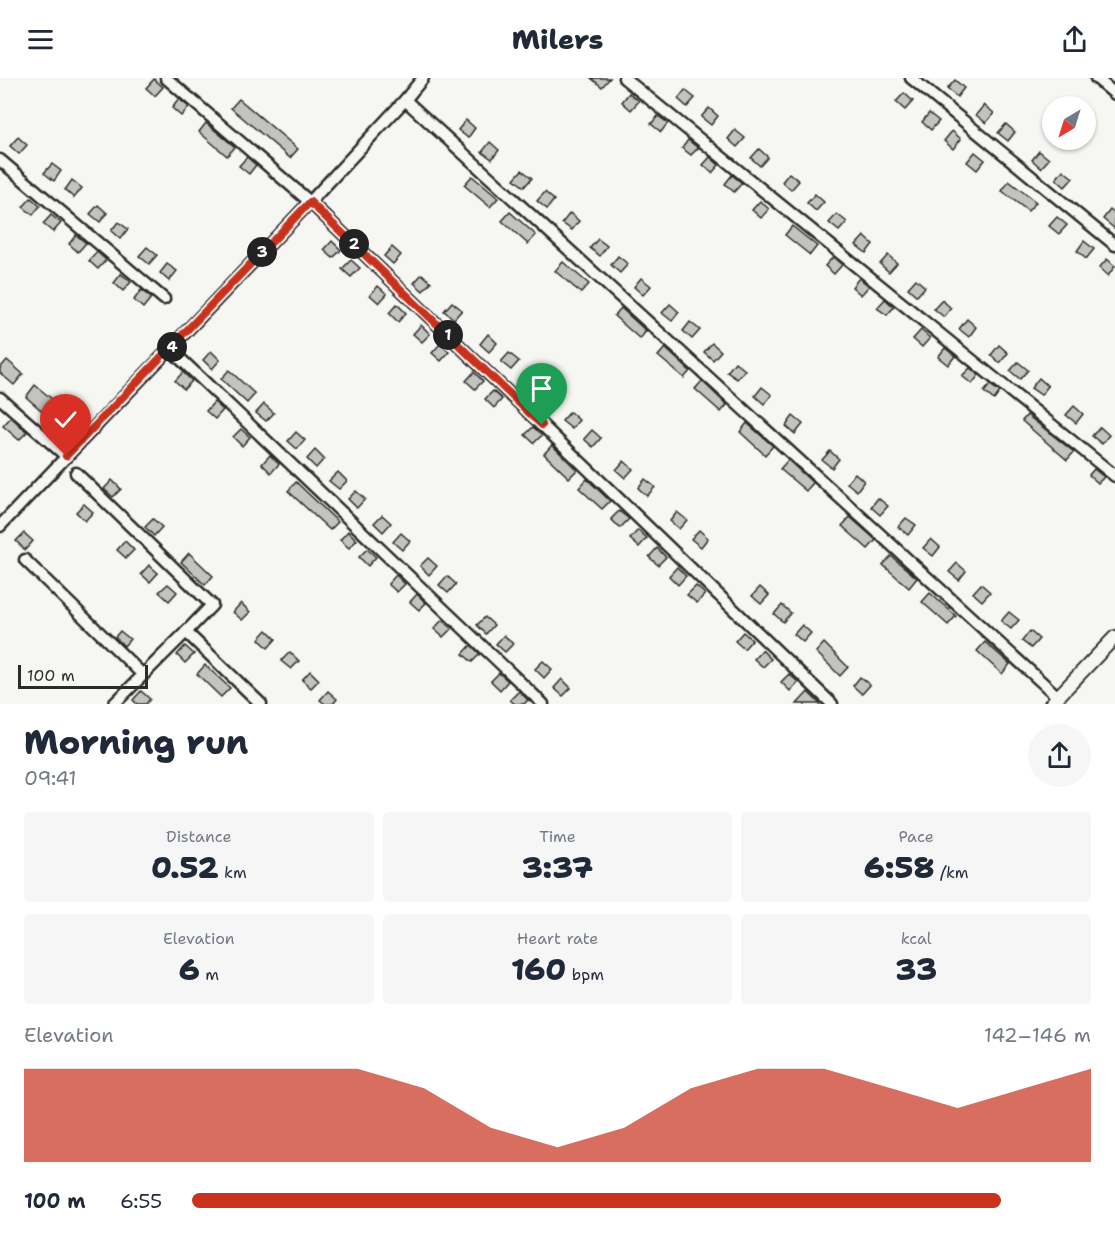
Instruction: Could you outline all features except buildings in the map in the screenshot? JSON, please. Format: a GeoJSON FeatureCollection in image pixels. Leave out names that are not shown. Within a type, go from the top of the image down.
{"type":"FeatureCollection","features":[{"type":"Feature","properties":{"kind":"street"},"geometry":{"type":"LineString","coordinates":[[166,78],[310,202],[832,704]]}},
{"type":"Feature","properties":{"kind":"street"},"geometry":{"type":"LineString","coordinates":[[624,78],[1115,476]]}},
{"type":"Feature","properties":{"kind":"street"},"geometry":{"type":"LineString","coordinates":[[911,78],[1115,245]]}},
{"type":"Feature","properties":{"kind":"street"},"geometry":{"type":"LineString","coordinates":[[1096,78],[1115,94]]}},
{"type":"Feature","properties":{"kind":"street"},"geometry":{"type":"LineString","coordinates":[[0,526],[310,202],[405,100],[419,79]]}},
{"type":"Feature","properties":{"kind":"street"},"geometry":{"type":"LineString","coordinates":[[405,100],[1054,700],[1115,637]]}},
{"type":"Feature","properties":{"kind":"street"},"geometry":{"type":"LineString","coordinates":[[0,160],[164,299]]}},
{"type":"Feature","properties":{"kind":"street"},"geometry":{"type":"LineString","coordinates":[[171,349],[543,704]]}},
{"type":"Feature","properties":{"kind":"street"},"geometry":{"type":"LineString","coordinates":[[0,398],[66,456]]}},
{"type":"Feature","properties":{"kind":"street"},"geometry":{"type":"LineString","coordinates":[[76,473],[212,605],[119,702]]}},
{"type":"Feature","properties":{"kind":"street"},"geometry":{"type":"LineString","coordinates":[[25,560],[143,675]]}},
{"type":"Feature","properties":{"kind":"street"},"geometry":{"type":"LineString","coordinates":[[186,632],[261,704]]}},
{"type":"Feature","properties":{"kind":"route"},"geometry":{"type":"LineString","coordinates":[[66,456],[310,202],[542,425]]}}]}
